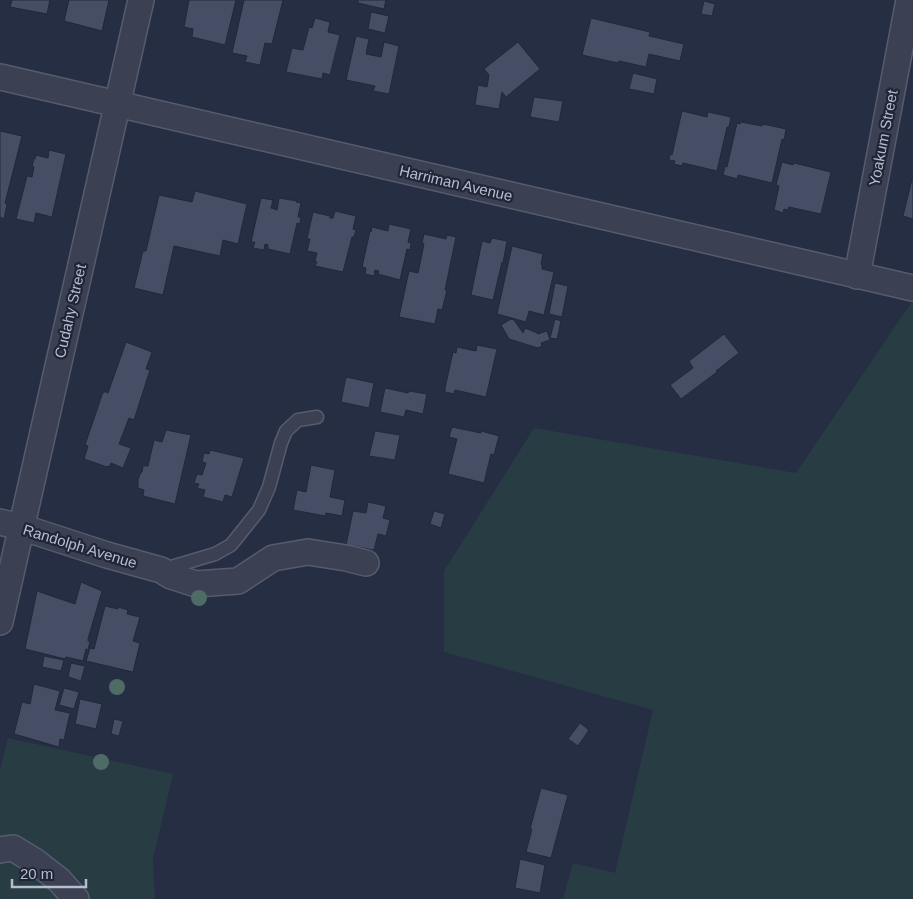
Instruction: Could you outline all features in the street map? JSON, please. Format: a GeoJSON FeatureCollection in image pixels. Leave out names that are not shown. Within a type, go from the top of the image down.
{"type":"FeatureCollection","features":[{"type":"Feature","properties":{"kind":"street","name":"Cudahy Street"},"geometry":{"type":"LineString","coordinates":[[0,622],[11,524],[117,104],[141,0]]}},
{"type":"Feature","properties":{"kind":"street","name":"Yoakum Street"},"geometry":{"type":"LineString","coordinates":[[856,276],[909,0]]}},
{"type":"Feature","properties":{"kind":"street","name":"Harriman Avenue"},"geometry":{"type":"LineString","coordinates":[[0,77],[913,288]]}},
{"type":"Feature","properties":{"kind":"street","name":"Randolph Avenue"},"geometry":{"type":"LineString","coordinates":[[11,524],[161,570],[171,576],[196,584],[238,581],[273,558],[308,552],[366,562]]}},
{"type":"Feature","properties":{"kind":"street"},"geometry":{"type":"LineString","coordinates":[[0,850],[13,848],[36,862],[59,880],[76,899]]}},
{"type":"Feature","properties":{"kind":"lane"},"geometry":{"type":"LineString","coordinates":[[161,570],[215,554],[231,544],[259,510],[269,487],[286,431],[298,420],[317,418]]}},
{"type":"Feature","properties":{"kind":"shaded area"},"geometry":{"type":"Polygon","coordinates":[[[913,300],[913,899],[563,899],[573,863],[615,873],[653,710],[444,652],[444,571],[534,428],[796,473],[913,300]]]}},
{"type":"Feature","properties":{"kind":"shaded area"},"geometry":{"type":"Polygon","coordinates":[[[8,738],[173,774],[153,859],[155,899],[0,899],[0,770],[8,738]]]}},
{"type":"Feature","properties":{"kind":"building"},"geometry":{"type":"Polygon","coordinates":[[[12,0],[50,0],[47,14],[10,7],[12,0]]]}},
{"type":"Feature","properties":{"kind":"building"},"geometry":{"type":"Polygon","coordinates":[[[69,0],[109,0],[102,31],[64,21],[69,0]]]}},
{"type":"Feature","properties":{"kind":"building"},"geometry":{"type":"Polygon","coordinates":[[[189,0],[236,0],[225,45],[192,37],[193,29],[184,27],[189,0]]]}},
{"type":"Feature","properties":{"kind":"building"},"geometry":{"type":"Polygon","coordinates":[[[244,0],[283,0],[272,44],[265,43],[260,65],[245,62],[247,56],[232,53],[244,0]]]}},
{"type":"Feature","properties":{"kind":"building"},"geometry":{"type":"Polygon","coordinates":[[[358,0],[386,0],[384,9],[358,3],[358,0]]]}},
{"type":"Feature","properties":{"kind":"building"},"geometry":{"type":"Polygon","coordinates":[[[704,1],[715,4],[712,16],[701,14],[704,1]]]}},
{"type":"Feature","properties":{"kind":"building"},"geometry":{"type":"Polygon","coordinates":[[[371,12],[389,16],[385,33],[368,29],[371,12]]]}},
{"type":"Feature","properties":{"kind":"building"},"geometry":{"type":"Polygon","coordinates":[[[315,18],[330,22],[328,32],[340,35],[330,75],[323,73],[322,79],[286,72],[292,48],[303,50],[309,27],[312,28],[315,18]]]}},
{"type":"Feature","properties":{"kind":"building"},"geometry":{"type":"Polygon","coordinates":[[[591,18],[650,32],[649,36],[684,44],[680,61],[649,54],[646,67],[582,55],[591,18]]]}},
{"type":"Feature","properties":{"kind":"building"},"geometry":{"type":"Polygon","coordinates":[[[356,36],[369,39],[366,54],[381,57],[384,42],[399,46],[389,94],[373,91],[375,86],[346,80],[356,36]]]}},
{"type":"Feature","properties":{"kind":"building"},"geometry":{"type":"Polygon","coordinates":[[[518,42],[540,69],[506,97],[502,92],[499,109],[475,105],[478,85],[487,87],[489,75],[484,69],[518,42]]]}},
{"type":"Feature","properties":{"kind":"building"},"geometry":{"type":"Polygon","coordinates":[[[633,73],[657,79],[654,94],[629,89],[633,73]]]}},
{"type":"Feature","properties":{"kind":"building"},"geometry":{"type":"Polygon","coordinates":[[[534,97],[563,101],[559,122],[530,117],[534,97]]]}},
{"type":"Feature","properties":{"kind":"building"},"geometry":{"type":"Polygon","coordinates":[[[682,111],[707,117],[708,112],[731,117],[717,171],[683,163],[682,166],[674,164],[675,161],[669,160],[670,154],[672,155],[682,111]]]}},
{"type":"Feature","properties":{"kind":"building"},"geometry":{"type":"Polygon","coordinates":[[[741,122],[786,129],[772,183],[738,175],[737,179],[723,175],[725,166],[727,167],[737,123],[740,124],[741,122]]]}},
{"type":"Feature","properties":{"kind":"building"},"geometry":{"type":"Polygon","coordinates":[[[0,131],[22,136],[5,203],[7,204],[4,219],[0,217],[0,131]]]}},
{"type":"Feature","properties":{"kind":"building"},"geometry":{"type":"Polygon","coordinates":[[[49,150],[66,154],[52,217],[36,213],[34,223],[16,219],[27,176],[32,177],[34,159],[36,155],[48,158],[49,150]]]}},
{"type":"Feature","properties":{"kind":"building"},"geometry":{"type":"Polygon","coordinates":[[[782,162],[831,172],[821,214],[789,207],[788,210],[784,209],[783,213],[774,210],[779,186],[776,185],[782,162]]]}},
{"type":"Feature","properties":{"kind":"building"},"geometry":{"type":"Polygon","coordinates":[[[913,180],[913,219],[903,216],[913,180]]]}},
{"type":"Feature","properties":{"kind":"building"},"geometry":{"type":"Polygon","coordinates":[[[195,191],[247,204],[238,244],[223,240],[220,256],[174,246],[163,295],[134,288],[143,251],[146,251],[159,195],[192,202],[195,191]]]}},
{"type":"Feature","properties":{"kind":"building"},"geometry":{"type":"Polygon","coordinates":[[[261,198],[273,200],[271,208],[277,210],[279,198],[301,203],[298,217],[301,217],[300,224],[297,223],[290,254],[268,249],[268,245],[265,244],[264,250],[253,248],[255,242],[251,242],[261,198]]]}},
{"type":"Feature","properties":{"kind":"building"},"geometry":{"type":"Polygon","coordinates":[[[335,211],[356,216],[353,229],[356,230],[354,237],[352,237],[343,272],[315,266],[317,253],[307,251],[310,239],[307,239],[313,212],[333,218],[335,211]]]}},
{"type":"Feature","properties":{"kind":"building"},"geometry":{"type":"Polygon","coordinates":[[[389,224],[411,229],[408,242],[411,243],[410,250],[407,249],[400,280],[378,274],[379,271],[375,270],[374,276],[365,274],[366,268],[362,267],[372,227],[388,231],[389,224]]]}},
{"type":"Feature","properties":{"kind":"building"},"geometry":{"type":"Polygon","coordinates":[[[424,234],[446,239],[447,235],[456,237],[445,290],[447,290],[442,310],[438,309],[435,324],[399,317],[409,271],[418,273],[424,244],[422,243],[424,234]]]}},
{"type":"Feature","properties":{"kind":"building"},"geometry":{"type":"Polygon","coordinates":[[[492,238],[507,241],[493,300],[471,295],[482,241],[490,243],[492,238]]]}},
{"type":"Feature","properties":{"kind":"building"},"geometry":{"type":"Polygon","coordinates":[[[512,246],[543,254],[542,269],[554,272],[544,315],[529,311],[526,322],[497,314],[512,246]]]}},
{"type":"Feature","properties":{"kind":"building"},"geometry":{"type":"Polygon","coordinates":[[[555,283],[568,286],[562,317],[549,314],[555,283]]]}},
{"type":"Feature","properties":{"kind":"building"},"geometry":{"type":"Polygon","coordinates":[[[511,319],[514,320],[523,333],[525,328],[538,334],[547,331],[550,340],[541,343],[542,346],[538,348],[509,339],[501,325],[511,319]]]}},
{"type":"Feature","properties":{"kind":"building"},"geometry":{"type":"Polygon","coordinates":[[[555,319],[561,321],[557,339],[550,338],[555,319]]]}},
{"type":"Feature","properties":{"kind":"building"},"geometry":{"type":"Polygon","coordinates":[[[724,334],[739,353],[681,399],[670,385],[693,368],[689,361],[724,334]]]}},
{"type":"Feature","properties":{"kind":"building"},"geometry":{"type":"Polygon","coordinates":[[[126,342],[152,352],[146,369],[150,370],[134,420],[129,418],[119,444],[131,448],[123,468],[111,463],[107,467],[84,459],[88,446],[85,445],[103,392],[108,393],[126,342]]]}},
{"type":"Feature","properties":{"kind":"building"},"geometry":{"type":"Polygon","coordinates":[[[477,345],[497,349],[486,397],[455,390],[454,394],[445,392],[453,352],[456,353],[457,347],[476,351],[477,345]]]}},
{"type":"Feature","properties":{"kind":"building"},"geometry":{"type":"Polygon","coordinates":[[[346,377],[374,383],[369,408],[341,402],[346,377]]]}},
{"type":"Feature","properties":{"kind":"building"},"geometry":{"type":"Polygon","coordinates":[[[385,388],[408,393],[409,391],[427,394],[423,414],[406,410],[404,417],[380,412],[385,388]]]}},
{"type":"Feature","properties":{"kind":"building"},"geometry":{"type":"Polygon","coordinates":[[[452,427],[481,433],[481,431],[499,436],[494,455],[491,454],[484,483],[448,474],[457,439],[449,437],[452,427]]]}},
{"type":"Feature","properties":{"kind":"building"},"geometry":{"type":"Polygon","coordinates":[[[166,430],[191,435],[175,504],[143,496],[144,490],[138,488],[138,480],[143,466],[148,466],[154,440],[162,442],[166,430]]]}},
{"type":"Feature","properties":{"kind":"building"},"geometry":{"type":"Polygon","coordinates":[[[375,431],[400,435],[395,460],[369,456],[375,431]]]}},
{"type":"Feature","properties":{"kind":"building"},"geometry":{"type":"Polygon","coordinates":[[[210,450],[244,458],[232,497],[225,495],[223,502],[203,497],[205,490],[197,488],[199,484],[194,483],[197,474],[202,475],[206,463],[202,462],[204,453],[209,454],[210,450]]]}},
{"type":"Feature","properties":{"kind":"building"},"geometry":{"type":"Polygon","coordinates":[[[311,465],[335,470],[330,497],[345,500],[342,516],[326,513],[325,516],[293,510],[297,490],[306,492],[311,465]]]}},
{"type":"Feature","properties":{"kind":"building"},"geometry":{"type":"Polygon","coordinates":[[[368,502],[386,506],[383,518],[390,520],[386,536],[378,534],[374,550],[346,545],[353,511],[366,513],[368,502]]]}},
{"type":"Feature","properties":{"kind":"building"},"geometry":{"type":"Polygon","coordinates":[[[434,511],[445,514],[441,528],[430,524],[434,511]]]}},
{"type":"Feature","properties":{"kind":"building"},"geometry":{"type":"Polygon","coordinates":[[[81,582],[102,591],[88,639],[90,641],[88,650],[86,649],[83,661],[66,657],[65,659],[25,649],[37,591],[75,604],[81,582]]]}},
{"type":"Feature","properties":{"kind":"building"},"geometry":{"type":"Polygon","coordinates":[[[105,606],[128,610],[127,614],[140,617],[133,641],[140,643],[133,672],[86,661],[90,648],[94,649],[105,606]]]}},
{"type":"Feature","properties":{"kind":"building"},"geometry":{"type":"Polygon","coordinates":[[[44,656],[64,660],[61,671],[42,667],[44,656]]]}},
{"type":"Feature","properties":{"kind":"building"},"geometry":{"type":"Polygon","coordinates":[[[71,663],[85,666],[81,681],[68,677],[71,663]]]}},
{"type":"Feature","properties":{"kind":"building"},"geometry":{"type":"Polygon","coordinates":[[[34,684],[60,691],[55,710],[70,713],[64,740],[60,739],[59,747],[14,734],[22,702],[30,704],[34,684]]]}},
{"type":"Feature","properties":{"kind":"building"},"geometry":{"type":"Polygon","coordinates":[[[64,688],[79,692],[74,709],[59,705],[64,688]]]}},
{"type":"Feature","properties":{"kind":"building"},"geometry":{"type":"Polygon","coordinates":[[[80,699],[102,704],[96,729],[75,724],[80,699]]]}},
{"type":"Feature","properties":{"kind":"building"},"geometry":{"type":"Polygon","coordinates":[[[114,719],[123,721],[119,736],[111,734],[114,719]]]}},
{"type":"Feature","properties":{"kind":"building"},"geometry":{"type":"Polygon","coordinates":[[[580,723],[589,730],[578,746],[568,739],[580,723]]]}},
{"type":"Feature","properties":{"kind":"building"},"geometry":{"type":"Polygon","coordinates":[[[541,788],[568,795],[551,858],[526,852],[541,788]]]}},
{"type":"Feature","properties":{"kind":"building"},"geometry":{"type":"Polygon","coordinates":[[[520,859],[545,865],[540,893],[515,888],[520,859]]]}}]}
